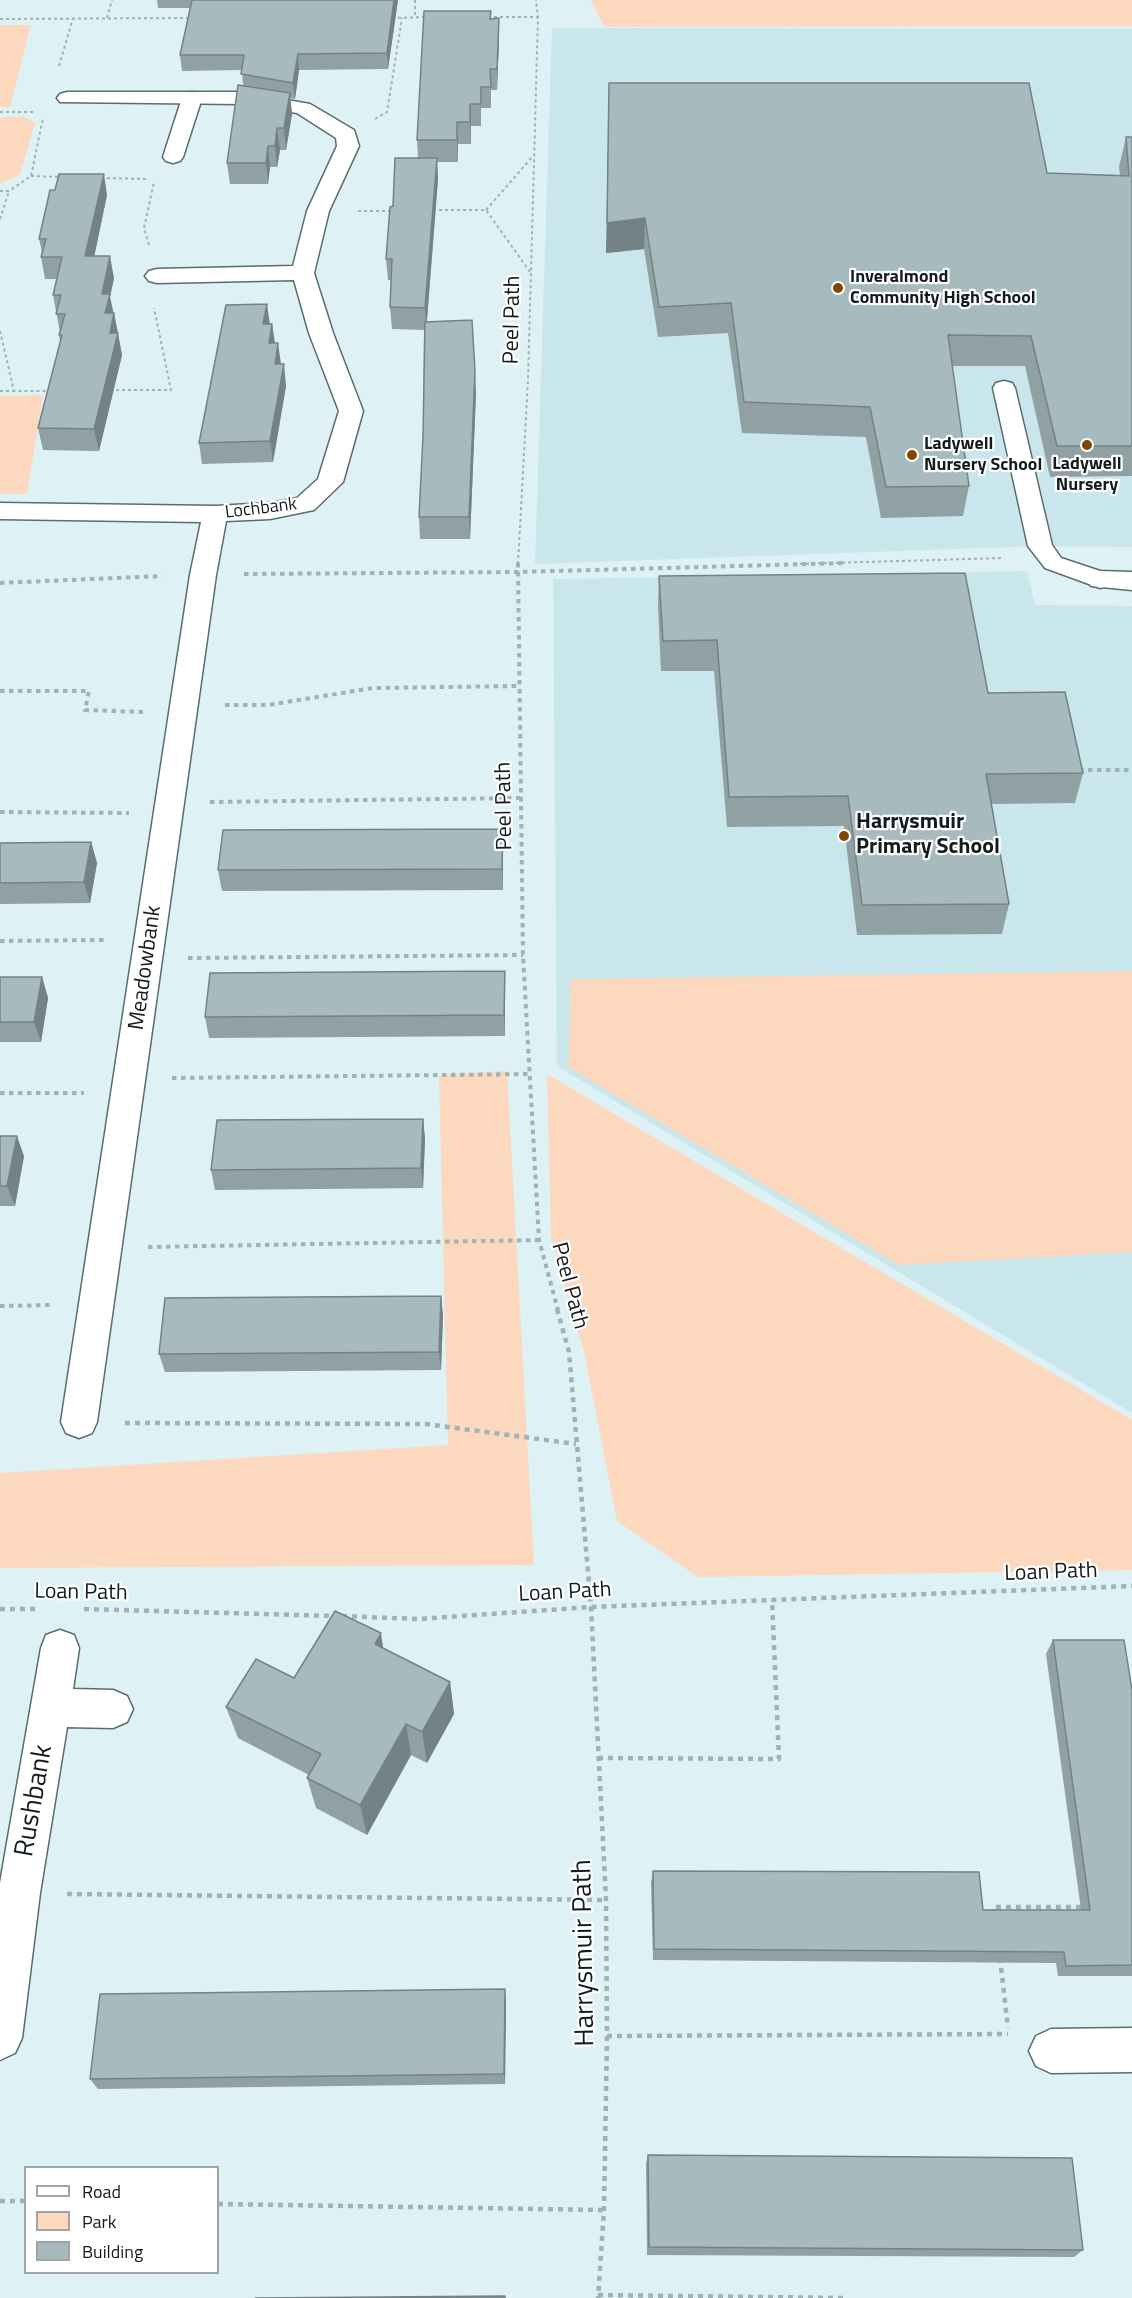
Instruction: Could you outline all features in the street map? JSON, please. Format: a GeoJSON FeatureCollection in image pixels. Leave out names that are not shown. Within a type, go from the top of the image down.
{"type":"FeatureCollection","features":[{"type":"Feature","properties":{"kind":"street"},"geometry":{"type":"LineString","coordinates":[[67,98],[242,98],[303,108],[346,135],[348,146],[318,211],[303,273],[157,276]]}},
{"type":"Feature","properties":{"kind":"street","name":"Lochbank"},"geometry":{"type":"LineString","coordinates":[[0,511],[215,514],[270,512],[306,504],[330,482],[351,411],[321,333],[303,273]]}},
{"type":"Feature","properties":{"kind":"street","name":"Meadowbank"},"geometry":{"type":"LineString","coordinates":[[79,1422],[203,575],[215,514]]}},
{"type":"Feature","properties":{"kind":"street"},"geometry":{"type":"LineString","coordinates":[[1100,580],[1132,581]]}},
{"type":"Feature","properties":{"kind":"street","name":"Rushbank"},"geometry":{"type":"LineString","coordinates":[[0,2038],[20,1893],[60,1648]]}},
{"type":"Feature","properties":{"kind":"street"},"geometry":{"type":"LineString","coordinates":[[52,1707],[113,1709]]}},
{"type":"Feature","properties":{"kind":"street"},"geometry":{"type":"LineString","coordinates":[[1051,2051],[1132,2050]]}},
{"type":"Feature","properties":{"kind":"lane"},"geometry":{"type":"LineString","coordinates":[[173,157],[192,98]]}},
{"type":"Feature","properties":{"kind":"lane"},"geometry":{"type":"LineString","coordinates":[[1004,388],[1040,546],[1053,563],[1100,580]]}},
{"type":"Feature","properties":{"kind":"path"},"geometry":{"type":"LineString","coordinates":[[107,18],[112,0]]}},
{"type":"Feature","properties":{"kind":"path"},"geometry":{"type":"LineString","coordinates":[[415,17],[416,0]]}},
{"type":"Feature","properties":{"kind":"path","name":"Peel Path"},"geometry":{"type":"LineString","coordinates":[[536,0],[538,17],[528,380],[518,572],[524,955],[539,1240],[569,1352],[591,1607]]}},
{"type":"Feature","properties":{"kind":"path"},"geometry":{"type":"LineString","coordinates":[[391,18],[426,17]]}},
{"type":"Feature","properties":{"kind":"path"},"geometry":{"type":"LineString","coordinates":[[482,17],[538,17]]}},
{"type":"Feature","properties":{"kind":"path"},"geometry":{"type":"LineString","coordinates":[[0,19],[201,18]]}},
{"type":"Feature","properties":{"kind":"path"},"geometry":{"type":"LineString","coordinates":[[346,135],[387,112],[402,18]]}},
{"type":"Feature","properties":{"kind":"path"},"geometry":{"type":"LineString","coordinates":[[31,176],[44,112]]}},
{"type":"Feature","properties":{"kind":"path"},"geometry":{"type":"LineString","coordinates":[[430,210],[486,210],[534,155]]}},
{"type":"Feature","properties":{"kind":"path"},"geometry":{"type":"LineString","coordinates":[[0,219],[9,191],[31,176],[64,177]]}},
{"type":"Feature","properties":{"kind":"path"},"geometry":{"type":"LineString","coordinates":[[98,178],[155,179],[144,228],[157,276],[153,313],[171,390],[104,390]]}},
{"type":"Feature","properties":{"kind":"path"},"geometry":{"type":"LineString","coordinates":[[0,190],[9,191]]}},
{"type":"Feature","properties":{"kind":"path"},"geometry":{"type":"LineString","coordinates":[[318,211],[397,210]]}},
{"type":"Feature","properties":{"kind":"path"},"geometry":{"type":"LineString","coordinates":[[486,210],[530,272]]}},
{"type":"Feature","properties":{"kind":"path"},"geometry":{"type":"LineString","coordinates":[[0,331],[14,391]]}},
{"type":"Feature","properties":{"kind":"path"},"geometry":{"type":"LineString","coordinates":[[0,391],[59,391]]}},
{"type":"Feature","properties":{"kind":"path"},"geometry":{"type":"LineString","coordinates":[[0,583],[203,575],[518,572],[1005,558],[1053,563]]}},
{"type":"Feature","properties":{"kind":"path"},"geometry":{"type":"LineString","coordinates":[[0,691],[89,691],[85,710],[268,705],[373,688],[520,686]]}},
{"type":"Feature","properties":{"kind":"path"},"geometry":{"type":"LineString","coordinates":[[1078,770],[1132,770]]}},
{"type":"Feature","properties":{"kind":"path"},"geometry":{"type":"LineString","coordinates":[[0,812],[522,798]]}},
{"type":"Feature","properties":{"kind":"path"},"geometry":{"type":"LineString","coordinates":[[0,941],[149,949],[524,955]]}},
{"type":"Feature","properties":{"kind":"path"},"geometry":{"type":"LineString","coordinates":[[0,1093],[128,1086],[530,1074]]}},
{"type":"Feature","properties":{"kind":"path"},"geometry":{"type":"LineString","coordinates":[[105,1248],[539,1240]]}},
{"type":"Feature","properties":{"kind":"path"},"geometry":{"type":"LineString","coordinates":[[79,1422],[426,1424],[576,1444]]}},
{"type":"Feature","properties":{"kind":"path","name":"Loan Path"},"geometry":{"type":"LineString","coordinates":[[79,1609],[418,1619],[591,1607],[1132,1586]]}},
{"type":"Feature","properties":{"kind":"path"},"geometry":{"type":"LineString","coordinates":[[598,1758],[779,1759],[772,1600]]}},
{"type":"Feature","properties":{"kind":"path","name":"Harrysmuir Path"},"geometry":{"type":"LineString","coordinates":[[591,1607],[606,1900],[607,2036],[604,2210],[598,2297]]}},
{"type":"Feature","properties":{"kind":"path","name":"Loan Path"},"geometry":{"type":"LineString","coordinates":[[0,1609],[45,1608]]}},
{"type":"Feature","properties":{"kind":"path"},"geometry":{"type":"LineString","coordinates":[[20,1893],[606,1900]]}},
{"type":"Feature","properties":{"kind":"path"},"geometry":{"type":"LineString","coordinates":[[995,1919],[993,1907],[1086,1907]]}},
{"type":"Feature","properties":{"kind":"path"},"geometry":{"type":"LineString","coordinates":[[999,1953],[1009,2034]]}},
{"type":"Feature","properties":{"kind":"path"},"geometry":{"type":"LineString","coordinates":[[607,2036],[1009,2034],[1051,2051]]}},
{"type":"Feature","properties":{"kind":"path"},"geometry":{"type":"LineString","coordinates":[[0,2201],[24,2201]]}},
{"type":"Feature","properties":{"kind":"path"},"geometry":{"type":"LineString","coordinates":[[219,2204],[604,2210]]}},
{"type":"Feature","properties":{"kind":"path"},"geometry":{"type":"LineString","coordinates":[[598,2297],[846,2298]]}},
{"type":"Feature","properties":{"kind":"shaded area","name":"Inveralmond Community High School"},"geometry":{"type":"Polygon","coordinates":[[[552,28],[1132,29],[1132,547],[1040,546],[535,564],[552,28]]]}},
{"type":"Feature","properties":{"kind":"shaded area","name":"Harrysmuir Primary School"},"geometry":{"type":"Polygon","coordinates":[[[1027,571],[1035,605],[1132,606],[1132,1413],[557,1066],[553,579],[1027,571]]]}},
{"type":"Feature","properties":{"kind":"green space"},"geometry":{"type":"Polygon","coordinates":[[[591,0],[1132,0],[1132,26],[604,27],[591,0]]]}},
{"type":"Feature","properties":{"kind":"green space"},"geometry":{"type":"Polygon","coordinates":[[[0,25],[31,25],[10,107],[0,107],[0,25]]]}},
{"type":"Feature","properties":{"kind":"green space"},"geometry":{"type":"Polygon","coordinates":[[[0,117],[25,117],[35,123],[20,175],[0,184],[0,117]]]}},
{"type":"Feature","properties":{"kind":"green space"},"geometry":{"type":"Polygon","coordinates":[[[43,395],[27,494],[0,494],[0,396],[43,395]]]}},
{"type":"Feature","properties":{"kind":"green space"},"geometry":{"type":"Polygon","coordinates":[[[1132,971],[1132,1252],[899,1265],[568,1067],[571,979],[1132,971]]]}},
{"type":"Feature","properties":{"kind":"green space"},"geometry":{"type":"Polygon","coordinates":[[[507,1071],[534,1565],[0,1568],[0,1473],[448,1445],[439,1075],[507,1071]]]}},
{"type":"Feature","properties":{"kind":"green space"},"geometry":{"type":"Polygon","coordinates":[[[547,1074],[1132,1420],[1132,1570],[698,1577],[617,1521],[584,1352],[551,1236],[547,1074]]]}},
{"type":"Feature","properties":{"kind":"building"},"geometry":{"type":"Polygon","coordinates":[[[192,0],[394,0],[387,53],[298,54],[293,83],[241,74],[244,55],[180,55],[192,0]]]}},
{"type":"Feature","properties":{"kind":"building"},"geometry":{"type":"Polygon","coordinates":[[[424,11],[491,11],[490,19],[499,18],[497,69],[490,69],[491,87],[481,87],[481,104],[470,104],[470,122],[457,122],[457,140],[417,140],[424,11]]]}},
{"type":"Feature","properties":{"kind":"building"},"geometry":{"type":"Polygon","coordinates":[[[609,83],[1029,83],[1047,173],[1129,176],[1126,137],[1132,137],[1132,446],[1057,446],[1031,336],[948,335],[969,486],[886,487],[870,407],[744,402],[731,303],[659,307],[645,218],[607,223],[609,83]]]}},
{"type":"Feature","properties":{"kind":"building"},"geometry":{"type":"Polygon","coordinates":[[[238,85],[290,93],[284,128],[277,128],[275,146],[268,146],[266,163],[227,163],[238,85]]]}},
{"type":"Feature","properties":{"kind":"building"},"geometry":{"type":"Polygon","coordinates":[[[395,158],[437,158],[425,308],[390,307],[392,259],[386,259],[390,207],[393,206],[395,158]]]}},
{"type":"Feature","properties":{"kind":"building"},"geometry":{"type":"Polygon","coordinates":[[[59,174],[104,174],[85,256],[110,256],[102,294],[110,294],[105,313],[114,313],[110,333],[118,333],[94,429],[38,428],[62,335],[59,335],[65,314],[56,314],[61,295],[53,295],[62,257],[41,257],[46,239],[39,239],[50,190],[55,190],[59,174]]]}},
{"type":"Feature","properties":{"kind":"building"},"geometry":{"type":"Polygon","coordinates":[[[267,304],[263,324],[272,324],[269,343],[278,343],[275,364],[284,364],[270,441],[199,443],[226,305],[267,304]]]}},
{"type":"Feature","properties":{"kind":"building"},"geometry":{"type":"Polygon","coordinates":[[[472,320],[475,371],[469,517],[419,517],[425,322],[472,320]]]}},
{"type":"Feature","properties":{"kind":"building"},"geometry":{"type":"Polygon","coordinates":[[[965,573],[988,693],[1065,692],[1083,773],[986,774],[1009,904],[862,905],[848,796],[729,797],[717,640],[663,641],[659,576],[965,573]]]}},
{"type":"Feature","properties":{"kind":"building"},"geometry":{"type":"Polygon","coordinates":[[[503,829],[502,869],[218,870],[223,830],[503,829]]]}},
{"type":"Feature","properties":{"kind":"building"},"geometry":{"type":"Polygon","coordinates":[[[91,842],[84,882],[0,883],[0,843],[91,842]]]}},
{"type":"Feature","properties":{"kind":"building"},"geometry":{"type":"Polygon","coordinates":[[[505,971],[504,1015],[205,1017],[210,973],[505,971]]]}},
{"type":"Feature","properties":{"kind":"building"},"geometry":{"type":"Polygon","coordinates":[[[0,977],[42,977],[34,1022],[0,1022],[0,977]]]}},
{"type":"Feature","properties":{"kind":"building"},"geometry":{"type":"Polygon","coordinates":[[[423,1119],[421,1168],[211,1170],[217,1120],[423,1119]]]}},
{"type":"Feature","properties":{"kind":"building"},"geometry":{"type":"Polygon","coordinates":[[[0,1136],[17,1136],[7,1186],[0,1186],[0,1136]]]}},
{"type":"Feature","properties":{"kind":"building"},"geometry":{"type":"Polygon","coordinates":[[[441,1296],[439,1352],[159,1354],[165,1298],[441,1296]]]}},
{"type":"Feature","properties":{"kind":"building"},"geometry":{"type":"Polygon","coordinates":[[[335,1611],[381,1633],[375,1644],[450,1682],[422,1732],[406,1724],[360,1805],[307,1778],[321,1754],[226,1707],[256,1659],[294,1678],[335,1611]]]}},
{"type":"Feature","properties":{"kind":"building"},"geometry":{"type":"Polygon","coordinates":[[[1053,1640],[1124,1640],[1132,1690],[1132,1965],[1066,1966],[1064,1952],[654,1949],[653,1871],[979,1872],[983,1910],[1090,1910],[1053,1640]]]}},
{"type":"Feature","properties":{"kind":"building"},"geometry":{"type":"Polygon","coordinates":[[[505,1989],[504,2074],[90,2079],[100,1994],[505,1989]]]}},
{"type":"Feature","properties":{"kind":"building"},"geometry":{"type":"Polygon","coordinates":[[[648,2155],[1072,2158],[1083,2250],[649,2247],[648,2155]]]}},
{"type":"Feature","properties":{"kind":"building"},"geometry":{"type":"Polygon","coordinates":[[[505,2296],[505,2298],[255,2298],[505,2296]]]}},
{"type":"Feature","properties":{"kind":"place","name":"Inveralmond Community High School"},"geometry":{"type":"Point","coordinates":[838,288]}},
{"type":"Feature","properties":{"kind":"place","name":"Ladywell Nursery"},"geometry":{"type":"Point","coordinates":[1087,445]}},
{"type":"Feature","properties":{"kind":"place","name":"Ladywell Nursery School"},"geometry":{"type":"Point","coordinates":[912,455]}},
{"type":"Feature","properties":{"kind":"place","name":"Harrysmuir Primary School"},"geometry":{"type":"Point","coordinates":[844,836]}}]}
